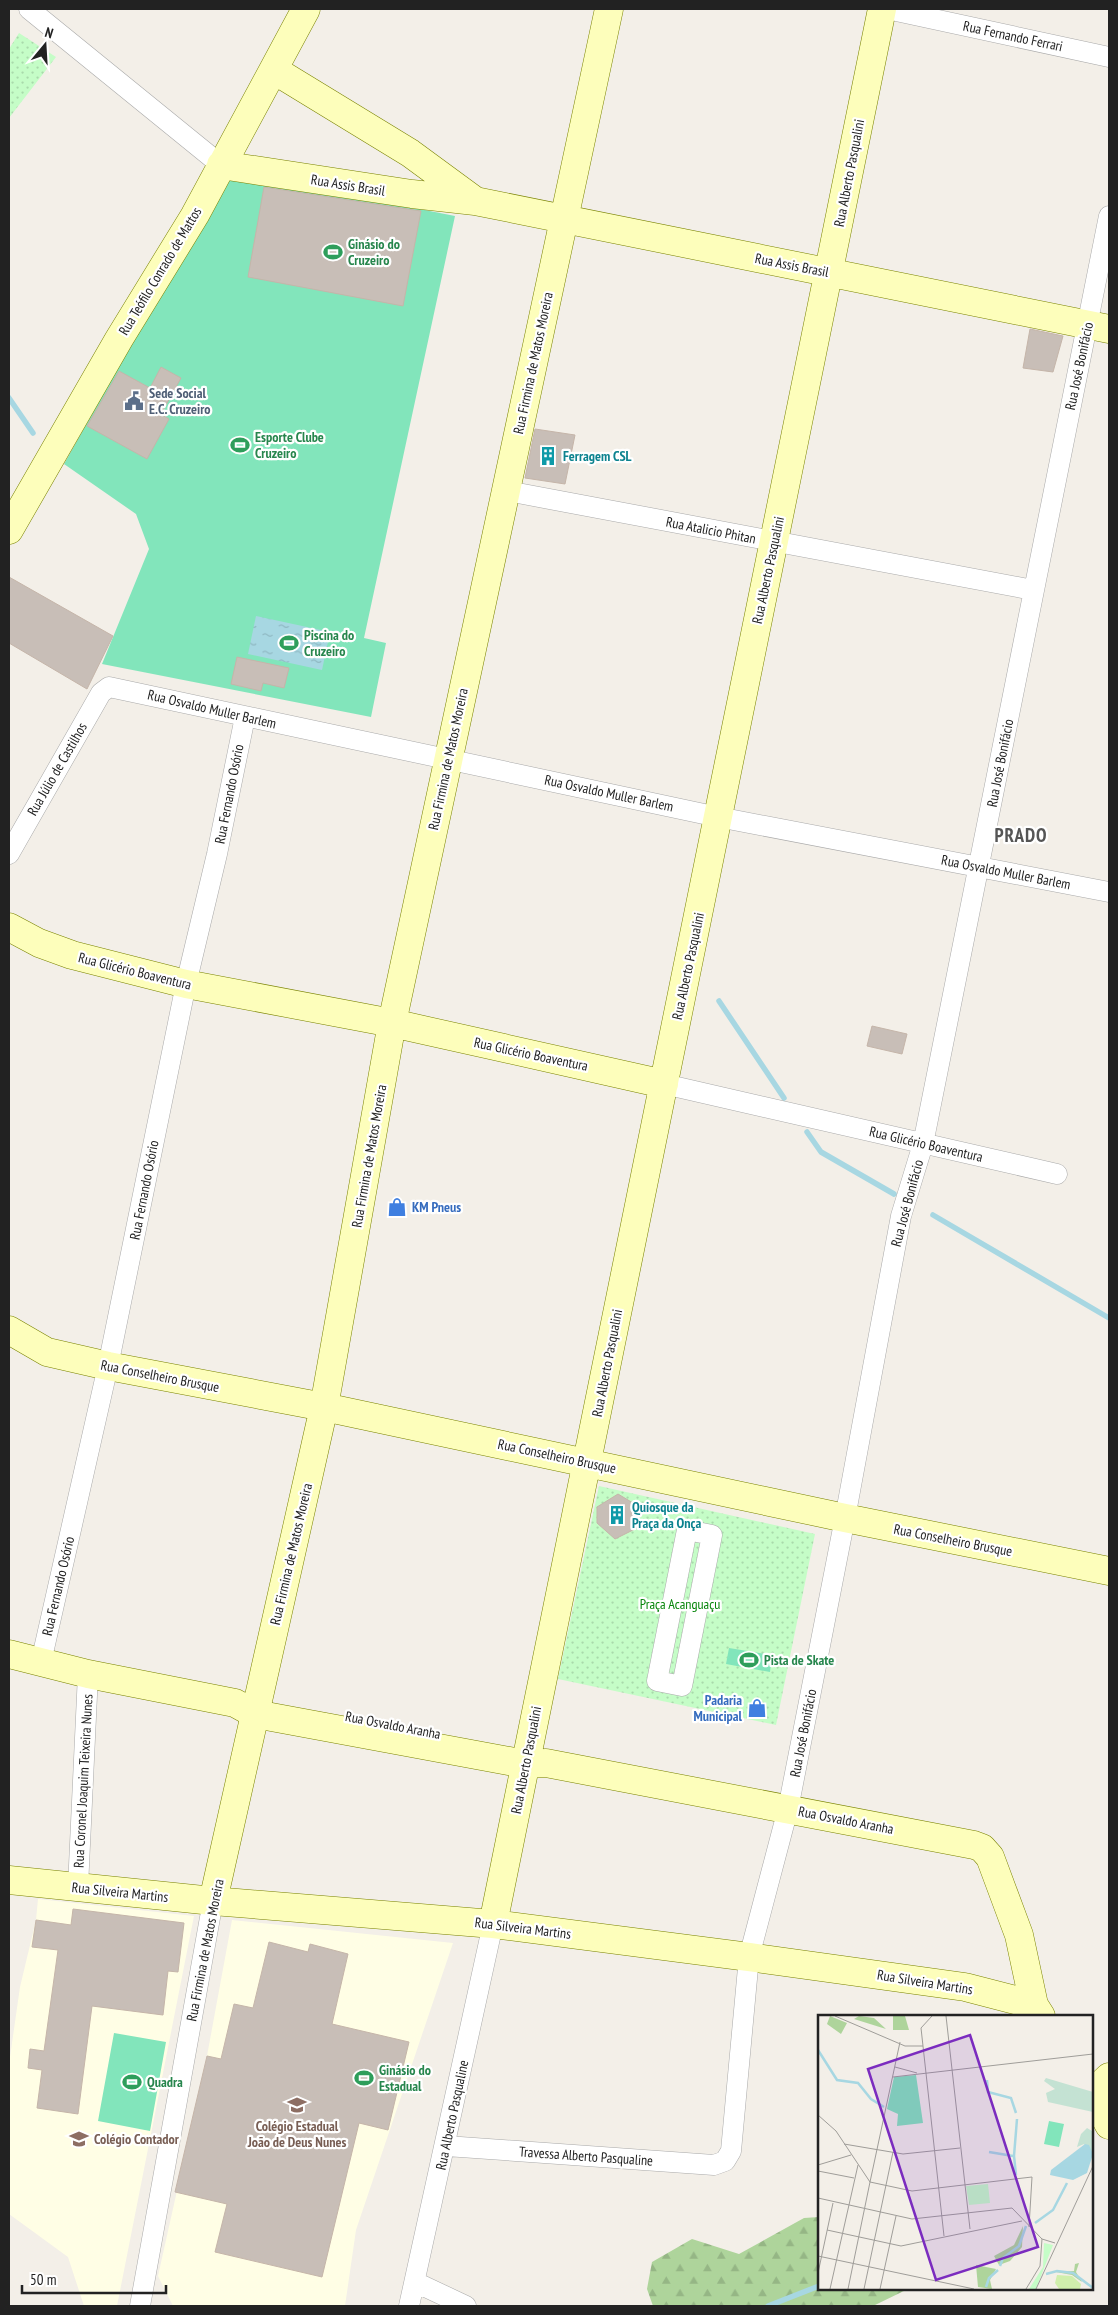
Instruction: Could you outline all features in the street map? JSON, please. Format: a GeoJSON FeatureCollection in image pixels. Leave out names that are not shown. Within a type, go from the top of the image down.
{"type":"FeatureCollection","features":[{"type":"Feature","properties":{"kind":"street"},"geometry":{"type":"LineString","coordinates":[[29,9],[221,165]]}},
{"type":"Feature","properties":{"kind":"street","name":"Rua Teófilo Conrado de Mattos"},"geometry":{"type":"LineString","coordinates":[[9,530],[119,339],[195,215],[306,9]]}},
{"type":"Feature","properties":{"kind":"street","name":"Rua Firmina de Matos Moreira"},"geometry":{"type":"LineString","coordinates":[[140,2306],[249,1706],[324,1407],[392,1024],[609,9]]}},
{"type":"Feature","properties":{"kind":"street","name":"Rua Alberto Pasqualini"},"geometry":{"type":"LineString","coordinates":[[493,1924],[533,1759],[587,1462],[882,9]]}},
{"type":"Feature","properties":{"kind":"street","name":"Rua Fernando Ferrari"},"geometry":{"type":"LineString","coordinates":[[887,9],[1109,56]]}},
{"type":"Feature","properties":{"kind":"street","name":"Rua Assis Brasil"},"geometry":{"type":"LineString","coordinates":[[274,70],[410,153],[476,201]]}},
{"type":"Feature","properties":{"kind":"street","name":"Rua Assis Brasil"},"geometry":{"type":"LineString","coordinates":[[221,165],[412,194],[476,201],[1098,327]]}},
{"type":"Feature","properties":{"kind":"street","name":"Rua José Bonifácio"},"geometry":{"type":"LineString","coordinates":[[725,2161],[731,2151],[750,1956],[788,1809],[845,1518],[901,1216],[923,1144],[1033,590],[1098,327],[1109,216]]}},
{"type":"Feature","properties":{"kind":"street","name":"Rua Atalicio Phitan"},"geometry":{"type":"LineString","coordinates":[[507,491],[1033,590]]}},
{"type":"Feature","properties":{"kind":"street","name":"Rua Osvaldo Muller Barlem"},"geometry":{"type":"LineString","coordinates":[[109,687],[718,817],[1109,892]]}},
{"type":"Feature","properties":{"kind":"street","name":"Rua Júlio de Castilhos"},"geometry":{"type":"LineString","coordinates":[[9,854],[101,693],[109,687]]}},
{"type":"Feature","properties":{"kind":"street","name":"Rua Fernando Osório"},"geometry":{"type":"LineString","coordinates":[[41,1662],[108,1366],[186,984],[217,854],[245,717]]}},
{"type":"Feature","properties":{"kind":"street","name":"Rua Glicério Boaventura"},"geometry":{"type":"LineString","coordinates":[[9,927],[39,943],[72,955],[186,984],[392,1024],[1056,1174]]}},
{"type":"Feature","properties":{"kind":"street","name":"Rua Conselheiro Brusque"},"geometry":{"type":"LineString","coordinates":[[9,1330],[47,1352],[108,1366],[324,1407],[845,1518],[1109,1571]]}},
{"type":"Feature","properties":{"kind":"street"},"geometry":{"type":"LineString","coordinates":[[687,1530],[712,1535],[703,1584],[682,1686],[657,1681],[687,1530]]}},
{"type":"Feature","properties":{"kind":"street"},"geometry":{"type":"LineString","coordinates":[[678,1578],[703,1584]]}},
{"type":"Feature","properties":{"kind":"street"},"geometry":{"type":"LineString","coordinates":[[672,1608],[697,1614]]}},
{"type":"Feature","properties":{"kind":"street","name":"Rua Osvaldo Aranha"},"geometry":{"type":"LineString","coordinates":[[9,1654],[88,1674],[533,1759],[982,1848],[990,1857],[1019,1934],[1038,2010]]}},
{"type":"Feature","properties":{"kind":"street","name":"Rua Coronel Joaquim Teixeira Nunes"},"geometry":{"type":"LineString","coordinates":[[78,1887],[88,1674]]}},
{"type":"Feature","properties":{"kind":"street","name":"Rua Silveira Martins"},"geometry":{"type":"LineString","coordinates":[[9,1880],[213,1901],[493,1924],[750,1956],[965,1987],[1038,2010]]}},
{"type":"Feature","properties":{"kind":"street","name":"Rua Alberto Pasqualine"},"geometry":{"type":"LineString","coordinates":[[409,2306],[446,2146],[493,1924]]}},
{"type":"Feature","properties":{"kind":"street"},"geometry":{"type":"LineString","coordinates":[[1093,2093],[1109,2077]]}},
{"type":"Feature","properties":{"kind":"street"},"geometry":{"type":"LineString","coordinates":[[1093,2096],[1109,2125]]}},
{"type":"Feature","properties":{"kind":"street","name":"Travessa Alberto Pasqualine"},"geometry":{"type":"LineString","coordinates":[[446,2146],[714,2165],[725,2161]]}},
{"type":"Feature","properties":{"kind":"street"},"geometry":{"type":"LineString","coordinates":[[415,2282],[466,2306]]}},
{"type":"Feature","properties":{"kind":"shaded area","name":"Colégio Contador"},"geometry":{"type":"Polygon","coordinates":[[[38,1899],[194,1916],[117,2306],[84,2306],[68,2257],[9,2214],[9,2064],[20,1987],[36,1920],[38,1899]]]}},
{"type":"Feature","properties":{"kind":"shaded area","name":"Colégio Estadual João de Deus Nunes"},"geometry":{"type":"Polygon","coordinates":[[[232,1920],[453,1943],[356,2230],[345,2306],[173,2306],[158,2276],[207,2056],[232,1920]]]}},
{"type":"Feature","properties":{"kind":"green space"},"geometry":{"type":"Polygon","coordinates":[[[19,33],[56,57],[9,118],[9,49],[19,33]]]}},
{"type":"Feature","properties":{"kind":"green space","name":"Esporte Clube Cruzeiro"},"geometry":{"type":"Polygon","coordinates":[[[228,171],[455,216],[364,638],[386,643],[371,717],[102,664],[149,549],[136,514],[64,464],[228,171]]]}},
{"type":"Feature","properties":{"kind":"green space","name":"Praça Acanguaçu"},"geometry":{"type":"Polygon","coordinates":[[[599,1486],[815,1534],[776,1725],[558,1679],[599,1486]]]}},
{"type":"Feature","properties":{"kind":"green space","name":"Pista de Skate"},"geometry":{"type":"Polygon","coordinates":[[[729,1648],[772,1655],[770,1672],[726,1664],[729,1648]]]}},
{"type":"Feature","properties":{"kind":"green space","name":"Quadra"},"geometry":{"type":"Polygon","coordinates":[[[114,2033],[166,2042],[150,2131],[98,2121],[114,2033]]]}},
{"type":"Feature","properties":{"kind":"green space"},"geometry":{"type":"Polygon","coordinates":[[[818,2217],[818,2290],[906,2290],[873,2306],[653,2306],[647,2289],[652,2262],[692,2239],[739,2254],[804,2218],[818,2217]]]}},
{"type":"Feature","properties":{"kind":"water","name":"Piscina do Cruzeiro"},"geometry":{"type":"Polygon","coordinates":[[[256,616],[330,632],[322,670],[248,654],[256,616]]]}},
{"type":"Feature","properties":{"kind":"building","name":"Ginásio do Cruzeiro"},"geometry":{"type":"Polygon","coordinates":[[[264,187],[421,211],[403,306],[248,277],[264,187]]]}},
{"type":"Feature","properties":{"kind":"building"},"geometry":{"type":"Polygon","coordinates":[[[1030,329],[1063,336],[1053,372],[1023,368],[1030,329]]]}},
{"type":"Feature","properties":{"kind":"building","name":"Sede Social E.C. Cruzeiro"},"geometry":{"type":"Polygon","coordinates":[[[161,367],[181,378],[161,414],[169,419],[147,459],[87,426],[119,371],[150,388],[161,367]]]}},
{"type":"Feature","properties":{"kind":"building","name":"Ferragem CSL"},"geometry":{"type":"Polygon","coordinates":[[[535,429],[575,435],[565,484],[525,478],[535,429]]]}},
{"type":"Feature","properties":{"kind":"building"},"geometry":{"type":"Polygon","coordinates":[[[9,577],[113,636],[87,689],[9,643],[9,577]]]}},
{"type":"Feature","properties":{"kind":"building"},"geometry":{"type":"Polygon","coordinates":[[[237,657],[289,668],[284,688],[263,683],[261,691],[231,684],[237,657]]]}},
{"type":"Feature","properties":{"kind":"building"},"geometry":{"type":"Polygon","coordinates":[[[872,1026],[907,1034],[902,1054],[867,1046],[872,1026]]]}},
{"type":"Feature","properties":{"kind":"building","name":"Quiosque da Praça da Onça"},"geometry":{"type":"Polygon","coordinates":[[[618,1494],[638,1506],[637,1528],[615,1539],[597,1523],[597,1507],[618,1494]]]}},
{"type":"Feature","properties":{"kind":"building"},"geometry":{"type":"Polygon","coordinates":[[[73,1909],[184,1923],[178,1972],[168,1971],[163,2015],[92,2006],[78,2114],[37,2108],[42,2070],[28,2068],[30,2049],[44,2051],[58,1950],[32,1947],[36,1920],[71,1925],[73,1909]]]}},
{"type":"Feature","properties":{"kind":"building"},"geometry":{"type":"Polygon","coordinates":[[[269,1942],[308,1952],[310,1944],[348,1954],[332,2024],[409,2042],[388,2130],[359,2123],[322,2277],[215,2252],[227,2204],[175,2192],[207,2056],[221,2059],[234,2004],[253,2008],[269,1942]]]}},
{"type":"Feature","properties":{"kind":"waterway"},"geometry":{"type":"LineString","coordinates":[[9,398],[33,433]]}},
{"type":"Feature","properties":{"kind":"waterway"},"geometry":{"type":"LineString","coordinates":[[719,1001],[784,1098]]}},
{"type":"Feature","properties":{"kind":"waterway"},"geometry":{"type":"LineString","coordinates":[[807,1132],[821,1152],[894,1194]]}},
{"type":"Feature","properties":{"kind":"waterway"},"geometry":{"type":"LineString","coordinates":[[933,1215],[1109,1318]]}},
{"type":"Feature","properties":{"kind":"waterway"},"geometry":{"type":"LineString","coordinates":[[768,2306],[818,2286]]}},
{"type":"Feature","properties":{"kind":"place","name":"Ginásio do Cruzeiro"},"geometry":{"type":"Point","coordinates":[333,252]}},
{"type":"Feature","properties":{"kind":"place","name":"Sede Social E.C. Cruzeiro"},"geometry":{"type":"Point","coordinates":[134,401]}},
{"type":"Feature","properties":{"kind":"place","name":"Esporte Clube Cruzeiro"},"geometry":{"type":"Point","coordinates":[240,445]}},
{"type":"Feature","properties":{"kind":"place","name":"Ferragem CSL"},"geometry":{"type":"Point","coordinates":[548,456]}},
{"type":"Feature","properties":{"kind":"place","name":"Piscina do Cruzeiro"},"geometry":{"type":"Point","coordinates":[289,643]}},
{"type":"Feature","properties":{"kind":"place","name":"KM Pneus"},"geometry":{"type":"Point","coordinates":[397,1207]}},
{"type":"Feature","properties":{"kind":"place","name":"Quiosque da Praça da Onça"},"geometry":{"type":"Point","coordinates":[617,1515]}},
{"type":"Feature","properties":{"kind":"place","name":"Pista de Skate"},"geometry":{"type":"Point","coordinates":[749,1660]}},
{"type":"Feature","properties":{"kind":"place","name":"Padaria Municipal"},"geometry":{"type":"Point","coordinates":[757,1708]}},
{"type":"Feature","properties":{"kind":"place","name":"Ginásio do Estadual"},"geometry":{"type":"Point","coordinates":[364,2078]}},
{"type":"Feature","properties":{"kind":"place","name":"Quadra"},"geometry":{"type":"Point","coordinates":[132,2082]}},
{"type":"Feature","properties":{"kind":"place","name":"Colégio Estadual João de Deus Nunes"},"geometry":{"type":"Point","coordinates":[297,2105]}},
{"type":"Feature","properties":{"kind":"place","name":"Colégio Contador"},"geometry":{"type":"Point","coordinates":[79,2139]}},
{"type":"Feature","properties":{"kind":"district","name":"PRADO"},"geometry":{"type":"Point","coordinates":[1021,835]}}]}
